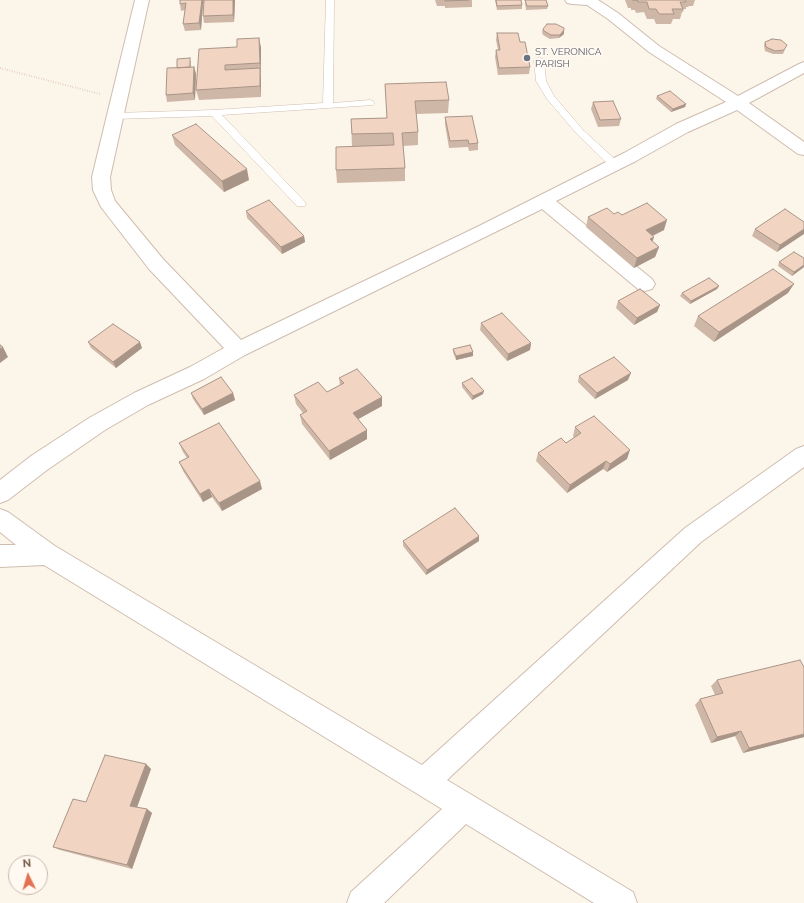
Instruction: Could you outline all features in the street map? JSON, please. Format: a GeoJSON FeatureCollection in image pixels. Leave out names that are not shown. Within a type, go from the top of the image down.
{"type":"FeatureCollection","features":[{"type":"Feature","properties":{"kind":"street"},"geometry":{"type":"LineString","coordinates":[[142,0],[101,177],[102,190],[107,203],[156,264],[238,350]]}},
{"type":"Feature","properties":{"kind":"street"},"geometry":{"type":"LineString","coordinates":[[572,0],[590,1],[614,16],[654,49],[738,103],[804,150]]}},
{"type":"Feature","properties":{"kind":"street"},"geometry":{"type":"LineString","coordinates":[[0,493],[39,462],[96,424],[141,399],[197,373],[238,350],[543,200],[682,128],[738,103],[804,67]]}},
{"type":"Feature","properties":{"kind":"street"},"geometry":{"type":"LineString","coordinates":[[543,200],[644,284]]}},
{"type":"Feature","properties":{"kind":"street"},"geometry":{"type":"LineString","coordinates":[[424,782],[693,535],[804,455]]}},
{"type":"Feature","properties":{"kind":"street"},"geometry":{"type":"LineString","coordinates":[[0,519],[47,554],[465,806],[622,903]]}},
{"type":"Feature","properties":{"kind":"street"},"geometry":{"type":"LineString","coordinates":[[0,556],[47,554]]}},
{"type":"Feature","properties":{"kind":"street"},"geometry":{"type":"LineString","coordinates":[[362,903],[465,806]]}},
{"type":"Feature","properties":{"kind":"lane"},"geometry":{"type":"LineString","coordinates":[[328,105],[330,0]]}},
{"type":"Feature","properties":{"kind":"lane"},"geometry":{"type":"LineString","coordinates":[[539,60],[541,81],[550,97],[580,132],[614,164]]}},
{"type":"Feature","properties":{"kind":"lane"},"geometry":{"type":"LineString","coordinates":[[115,116],[214,113],[370,103]]}},
{"type":"Feature","properties":{"kind":"lane"},"geometry":{"type":"LineString","coordinates":[[214,113],[302,204]]}},
{"type":"Feature","properties":{"kind":"path"},"geometry":{"type":"LineString","coordinates":[[0,68],[119,99]]}},
{"type":"Feature","properties":{"kind":"building"},"geometry":{"type":"Polygon","coordinates":[[[180,0],[202,0],[199,23],[183,24],[186,3],[180,4],[180,0]]]}},
{"type":"Feature","properties":{"kind":"building"},"geometry":{"type":"Polygon","coordinates":[[[204,0],[233,0],[233,15],[203,16],[204,0]]]}},
{"type":"Feature","properties":{"kind":"building"},"geometry":{"type":"Polygon","coordinates":[[[445,0],[469,0],[445,1],[445,0]]]}},
{"type":"Feature","properties":{"kind":"building"},"geometry":{"type":"Polygon","coordinates":[[[496,0],[521,0],[522,5],[497,6],[496,0]]]}},
{"type":"Feature","properties":{"kind":"building"},"geometry":{"type":"Polygon","coordinates":[[[525,0],[546,0],[548,6],[527,6],[525,0]]]}},
{"type":"Feature","properties":{"kind":"building"},"geometry":{"type":"Polygon","coordinates":[[[637,0],[685,0],[686,2],[680,2],[683,9],[672,9],[674,14],[659,14],[656,9],[649,9],[647,2],[638,2],[637,0]]]}},
{"type":"Feature","properties":{"kind":"building"},"geometry":{"type":"Polygon","coordinates":[[[547,24],[556,24],[564,28],[564,30],[560,35],[551,35],[543,29],[547,24]]]}},
{"type":"Feature","properties":{"kind":"building"},"geometry":{"type":"Polygon","coordinates":[[[497,33],[518,33],[520,42],[525,42],[530,67],[499,68],[496,50],[500,50],[497,33]]]}},
{"type":"Feature","properties":{"kind":"building"},"geometry":{"type":"Polygon","coordinates":[[[259,38],[260,63],[225,65],[225,70],[260,68],[260,86],[196,90],[199,49],[237,47],[237,39],[259,38]]]}},
{"type":"Feature","properties":{"kind":"building"},"geometry":{"type":"Polygon","coordinates":[[[772,39],[781,40],[787,45],[784,50],[775,51],[766,47],[765,42],[772,39]]]}},
{"type":"Feature","properties":{"kind":"building"},"geometry":{"type":"Polygon","coordinates":[[[190,58],[190,67],[177,68],[177,59],[190,58]]]}},
{"type":"Feature","properties":{"kind":"building"},"geometry":{"type":"Polygon","coordinates":[[[194,67],[193,93],[166,95],[167,68],[194,67]]]}},
{"type":"Feature","properties":{"kind":"building"},"geometry":{"type":"Polygon","coordinates":[[[446,82],[449,100],[415,101],[418,132],[402,133],[405,168],[336,170],[336,147],[394,145],[393,133],[352,134],[351,119],[387,118],[385,84],[446,82]]]}},
{"type":"Feature","properties":{"kind":"building"},"geometry":{"type":"Polygon","coordinates":[[[670,91],[686,104],[673,109],[657,96],[670,91]]]}},
{"type":"Feature","properties":{"kind":"building"},"geometry":{"type":"Polygon","coordinates":[[[613,101],[621,119],[600,120],[593,102],[613,101]]]}},
{"type":"Feature","properties":{"kind":"building"},"geometry":{"type":"Polygon","coordinates":[[[472,116],[478,143],[469,144],[468,140],[450,141],[445,117],[472,116]]]}},
{"type":"Feature","properties":{"kind":"building"},"geometry":{"type":"Polygon","coordinates":[[[196,124],[247,169],[222,181],[172,135],[196,124]]]}},
{"type":"Feature","properties":{"kind":"building"},"geometry":{"type":"Polygon","coordinates":[[[269,200],[304,236],[281,247],[246,211],[269,200]]]}},
{"type":"Feature","properties":{"kind":"building"},"geometry":{"type":"Polygon","coordinates":[[[647,203],[667,220],[646,230],[654,237],[650,239],[659,247],[637,258],[588,217],[607,208],[614,214],[618,212],[622,215],[647,203]]]}},
{"type":"Feature","properties":{"kind":"building"},"geometry":{"type":"Polygon","coordinates":[[[785,209],[804,222],[804,229],[780,245],[755,229],[785,209]]]}},
{"type":"Feature","properties":{"kind":"building"},"geometry":{"type":"Polygon","coordinates":[[[794,252],[804,258],[804,265],[794,272],[779,262],[794,252]]]}},
{"type":"Feature","properties":{"kind":"building"},"geometry":{"type":"Polygon","coordinates":[[[773,269],[794,284],[719,332],[698,316],[773,269]]]}},
{"type":"Feature","properties":{"kind":"building"},"geometry":{"type":"Polygon","coordinates":[[[709,278],[719,286],[691,301],[682,293],[709,278]]]}},
{"type":"Feature","properties":{"kind":"building"},"geometry":{"type":"Polygon","coordinates":[[[640,289],[660,305],[637,318],[618,301],[640,289]]]}},
{"type":"Feature","properties":{"kind":"building"},"geometry":{"type":"Polygon","coordinates":[[[502,313],[531,343],[508,354],[481,323],[502,313]]]}},
{"type":"Feature","properties":{"kind":"building"},"geometry":{"type":"Polygon","coordinates":[[[113,324],[140,342],[113,362],[88,342],[113,324]]]}},
{"type":"Feature","properties":{"kind":"building"},"geometry":{"type":"Polygon","coordinates":[[[470,345],[473,352],[456,356],[453,349],[470,345]]]}},
{"type":"Feature","properties":{"kind":"building"},"geometry":{"type":"Polygon","coordinates":[[[614,357],[631,373],[597,393],[579,376],[614,357]]]}},
{"type":"Feature","properties":{"kind":"building"},"geometry":{"type":"Polygon","coordinates":[[[357,369],[382,397],[353,413],[367,430],[329,451],[300,415],[307,411],[294,395],[318,382],[327,392],[344,383],[339,378],[357,369]]]}},
{"type":"Feature","properties":{"kind":"building"},"geometry":{"type":"Polygon","coordinates":[[[221,377],[233,393],[202,409],[191,393],[221,377]]]}},
{"type":"Feature","properties":{"kind":"building"},"geometry":{"type":"Polygon","coordinates":[[[472,378],[484,391],[473,396],[462,383],[472,378]]]}},
{"type":"Feature","properties":{"kind":"building"},"geometry":{"type":"Polygon","coordinates":[[[594,416],[630,450],[610,464],[606,461],[570,485],[538,453],[561,438],[566,443],[581,433],[575,427],[594,416]]]}},
{"type":"Feature","properties":{"kind":"building"},"geometry":{"type":"Polygon","coordinates":[[[219,423],[260,481],[219,503],[209,489],[200,494],[179,462],[189,457],[179,443],[219,423]]]}},
{"type":"Feature","properties":{"kind":"building"},"geometry":{"type":"Polygon","coordinates":[[[455,508],[479,536],[427,570],[403,541],[455,508]]]}},
{"type":"Feature","properties":{"kind":"building"},"geometry":{"type":"Polygon","coordinates":[[[800,660],[804,667],[804,734],[749,748],[741,731],[717,737],[700,699],[723,693],[717,680],[800,660]]]}},
{"type":"Feature","properties":{"kind":"building"},"geometry":{"type":"Polygon","coordinates":[[[105,755],[146,764],[130,806],[147,809],[127,865],[53,847],[73,799],[86,802],[105,755]]]}},
{"type":"Feature","properties":{"kind":"place","name":"ST. VERONICA PARISH"},"geometry":{"type":"Point","coordinates":[527,58]}}]}
